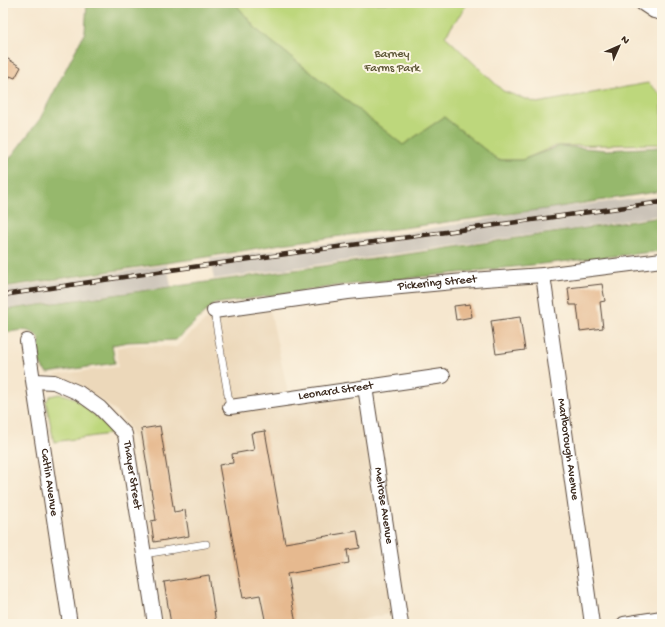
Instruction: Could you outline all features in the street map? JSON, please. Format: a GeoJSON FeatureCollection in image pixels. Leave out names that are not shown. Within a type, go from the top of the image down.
{"type":"FeatureCollection","features":[{"type":"Feature","properties":{"kind":"street"},"geometry":{"type":"LineString","coordinates":[[642,3],[654,11],[662,13]]}},
{"type":"Feature","properties":{"kind":"street","name":"Pickering Street"},"geometry":{"type":"LineString","coordinates":[[214,311],[348,292],[543,275],[662,260]]}},
{"type":"Feature","properties":{"kind":"street","name":"Marlborough Avenue"},"geometry":{"type":"LineString","coordinates":[[543,275],[592,624]]}},
{"type":"Feature","properties":{"kind":"street","name":"Catlin Avenue"},"geometry":{"type":"LineString","coordinates":[[27,341],[70,624]]}},
{"type":"Feature","properties":{"kind":"street","name":"Leonard Street"},"geometry":{"type":"LineString","coordinates":[[230,407],[443,376]]}},
{"type":"Feature","properties":{"kind":"street","name":"Thayer Street"},"geometry":{"type":"LineString","coordinates":[[34,381],[54,382],[79,393],[100,408],[125,434],[155,624]]}},
{"type":"Feature","properties":{"kind":"street","name":"Melrose Avenue"},"geometry":{"type":"LineString","coordinates":[[366,387],[401,624]]}},
{"type":"Feature","properties":{"kind":"street"},"geometry":{"type":"LineString","coordinates":[[624,624],[662,618]]}},
{"type":"Feature","properties":{"kind":"lane"},"geometry":{"type":"LineString","coordinates":[[214,311],[230,407]]}},
{"type":"Feature","properties":{"kind":"lane"},"geometry":{"type":"LineString","coordinates":[[144,554],[206,544]]}},
{"type":"Feature","properties":{"kind":"shaded area"},"geometry":{"type":"Polygon","coordinates":[[[662,196],[662,215],[573,229],[214,279],[210,259],[398,234],[546,209],[662,196]]]}},
{"type":"Feature","properties":{"kind":"shaded area"},"geometry":{"type":"Polygon","coordinates":[[[167,265],[171,286],[3,309],[3,289],[167,265]]]}},
{"type":"Feature","properties":{"kind":"shaded area"},"geometry":{"type":"Polygon","coordinates":[[[270,310],[290,402],[358,393],[394,613],[341,624],[163,624],[135,442],[127,423],[113,409],[96,396],[55,375],[118,367],[117,348],[132,345],[176,347],[206,320],[270,310]]]}},
{"type":"Feature","properties":{"kind":"green space"},"geometry":{"type":"Polygon","coordinates":[[[87,3],[235,3],[257,30],[403,145],[444,117],[498,160],[522,160],[560,146],[607,150],[662,147],[662,191],[546,209],[281,244],[207,257],[3,287],[3,167],[40,119],[85,32],[87,3]]]}},
{"type":"Feature","properties":{"kind":"green space","name":"Barney Farms Park"},"geometry":{"type":"Polygon","coordinates":[[[235,3],[468,3],[445,36],[503,91],[537,103],[648,83],[662,95],[662,144],[555,146],[522,160],[498,160],[444,117],[403,145],[257,30],[235,3]]]}},
{"type":"Feature","properties":{"kind":"green space"},"geometry":{"type":"Polygon","coordinates":[[[662,217],[662,251],[336,286],[214,304],[176,340],[128,342],[112,345],[115,363],[48,373],[44,370],[37,359],[40,339],[36,335],[32,332],[23,330],[3,333],[3,310],[374,259],[662,217]]]}},
{"type":"Feature","properties":{"kind":"green space"},"geometry":{"type":"Polygon","coordinates":[[[59,394],[74,398],[116,433],[54,442],[46,402],[50,396],[59,394]]]}},
{"type":"Feature","properties":{"kind":"building"},"geometry":{"type":"Polygon","coordinates":[[[3,56],[21,67],[15,78],[10,76],[3,89],[3,56]]]}},
{"type":"Feature","properties":{"kind":"building"},"geometry":{"type":"Polygon","coordinates":[[[602,284],[605,301],[600,302],[603,328],[580,331],[577,305],[570,305],[568,288],[602,284]]]}},
{"type":"Feature","properties":{"kind":"building"},"geometry":{"type":"Polygon","coordinates":[[[470,304],[472,317],[456,320],[454,306],[470,304]]]}},
{"type":"Feature","properties":{"kind":"building"},"geometry":{"type":"Polygon","coordinates":[[[520,317],[525,350],[496,354],[491,321],[520,317]]]}},
{"type":"Feature","properties":{"kind":"building"},"geometry":{"type":"Polygon","coordinates":[[[160,426],[174,512],[185,510],[189,536],[154,542],[151,521],[156,520],[141,429],[160,426]]]}},
{"type":"Feature","properties":{"kind":"building"},"geometry":{"type":"Polygon","coordinates":[[[265,431],[285,543],[357,531],[360,548],[347,550],[349,563],[287,574],[296,624],[266,624],[260,595],[243,598],[219,465],[233,463],[232,454],[254,450],[251,433],[265,431]]]}},
{"type":"Feature","properties":{"kind":"building"},"geometry":{"type":"Polygon","coordinates":[[[209,575],[216,624],[171,624],[164,582],[209,575]]]}},
{"type":"Feature","properties":{"kind":"railway"},"geometry":{"type":"LineString","coordinates":[[3,295],[171,270],[662,202]]}}]}
